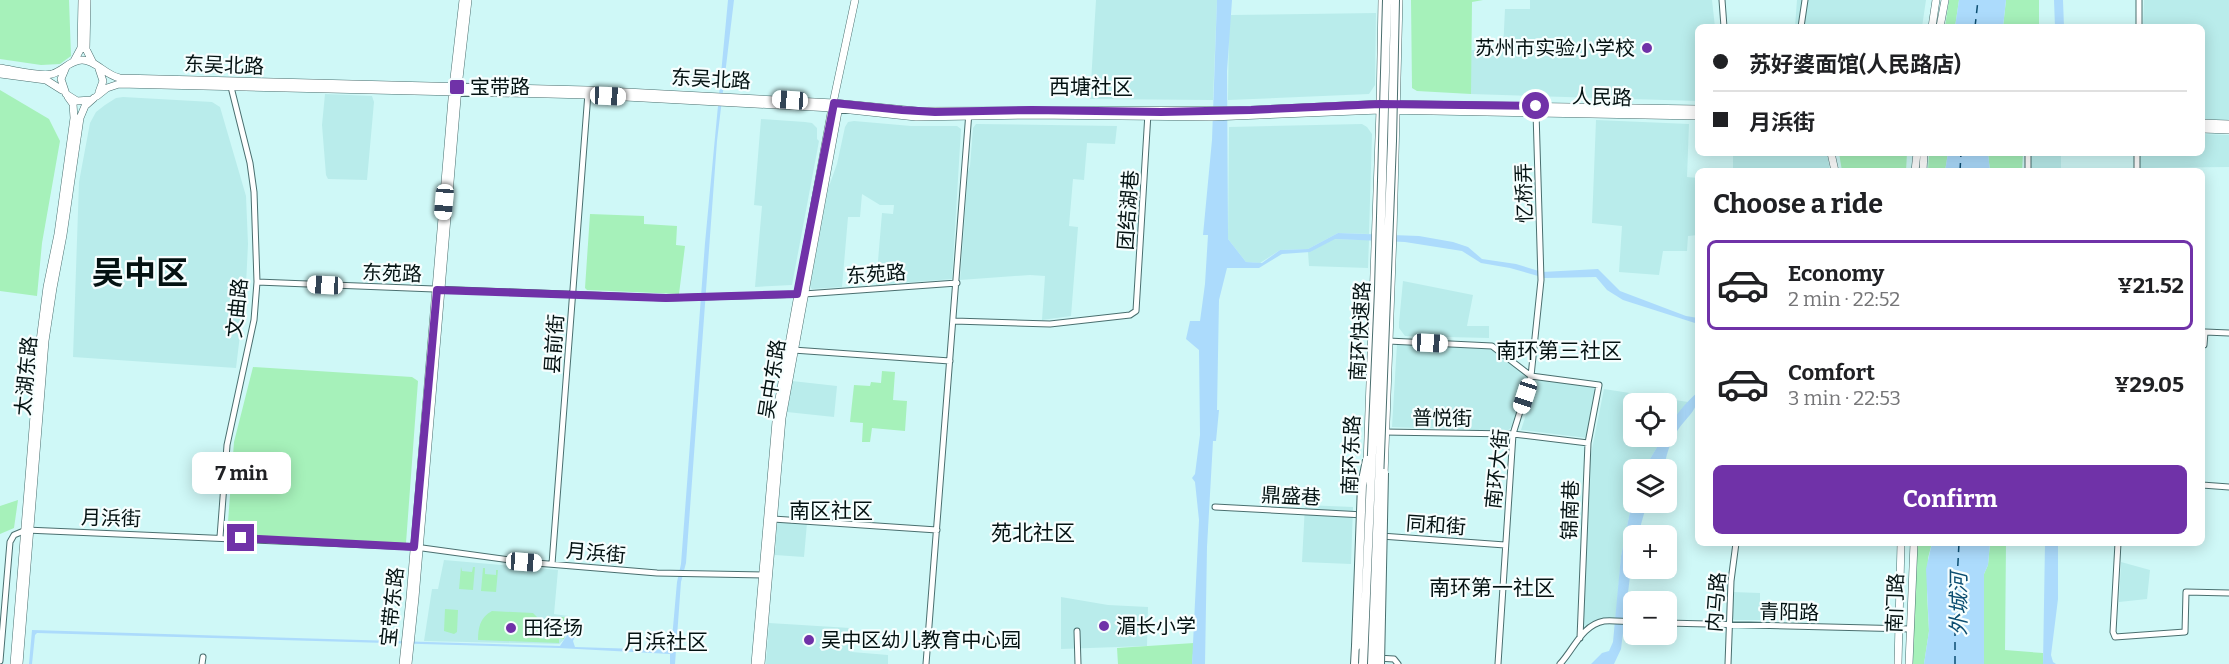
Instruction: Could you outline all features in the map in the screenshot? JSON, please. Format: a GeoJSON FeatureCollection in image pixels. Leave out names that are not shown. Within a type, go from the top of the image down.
{"type":"FeatureCollection","features":[{"type":"Feature","properties":{"kind":"highway","name":"南环快速路"},"geometry":{"type":"LineString","coordinates":[[1376,434],[1387,0]]}},
{"type":"Feature","properties":{"kind":"highway","name":"南环快速路"},"geometry":{"type":"LineString","coordinates":[[1359,663],[1376,434],[1392,153],[1397,0]]}},
{"type":"Feature","properties":{"kind":"highway"},"geometry":{"type":"LineString","coordinates":[[1359,663],[1356,646],[1362,485],[1376,434]]}},
{"type":"Feature","properties":{"kind":"highway"},"geometry":{"type":"LineString","coordinates":[[1376,434],[1385,485],[1378,663]]}},
{"type":"Feature","properties":{"kind":"main road"},"geometry":{"type":"LineString","coordinates":[[67,96],[61,79],[80,49],[82,0]]}},
{"type":"Feature","properties":{"kind":"main road"},"geometry":{"type":"LineString","coordinates":[[0,69],[31,75],[51,82],[67,96],[82,102],[95,97],[103,81],[101,73],[88,58],[86,49],[87,0]]}},
{"type":"Feature","properties":{"kind":"main road"},"geometry":{"type":"LineString","coordinates":[[455,90],[463,0]]}},
{"type":"Feature","properties":{"kind":"main road"},"geometry":{"type":"LineString","coordinates":[[455,90],[468,0]]}},
{"type":"Feature","properties":{"kind":"main road"},"geometry":{"type":"LineString","coordinates":[[836,105],[855,0]]}},
{"type":"Feature","properties":{"kind":"main road"},"geometry":{"type":"LineString","coordinates":[[836,105],[860,0]]}},
{"type":"Feature","properties":{"kind":"main road","name":"南环东路"},"geometry":{"type":"LineString","coordinates":[[1378,663],[1381,536],[1371,339],[1382,0]]}},
{"type":"Feature","properties":{"kind":"main road","name":"南环东路"},"geometry":{"type":"LineString","coordinates":[[1359,663],[1355,586],[1363,574],[1365,515],[1389,341],[1397,108],[1397,0]]}},
{"type":"Feature","properties":{"kind":"main road"},"geometry":{"type":"LineString","coordinates":[[1932,24],[1936,0]]}},
{"type":"Feature","properties":{"kind":"main road"},"geometry":{"type":"LineString","coordinates":[[1941,24],[1945,0]]}},
{"type":"Feature","properties":{"kind":"main road"},"geometry":{"type":"LineString","coordinates":[[0,74],[52,74],[83,60],[96,66]]}},
{"type":"Feature","properties":{"kind":"main road","name":"东吴北路"},"geometry":{"type":"LineString","coordinates":[[96,66],[120,78],[230,84]]}},
{"type":"Feature","properties":{"kind":"main road","name":"东吴北路"},"geometry":{"type":"LineString","coordinates":[[95,97],[107,88],[119,84],[230,84],[588,93],[969,113],[1212,114],[1397,108]]}},
{"type":"Feature","properties":{"kind":"main road","name":"宝带东路"},"geometry":{"type":"LineString","coordinates":[[408,664],[455,90]]}},
{"type":"Feature","properties":{"kind":"main road","name":"太湖东路"},"geometry":{"type":"LineString","coordinates":[[19,664],[43,312],[58,234],[75,117],[73,104],[67,96]]}},
{"type":"Feature","properties":{"kind":"main road","name":"太湖东路"},"geometry":{"type":"LineString","coordinates":[[14,664],[50,304],[63,235],[80,118],[85,106],[95,97]]}},
{"type":"Feature","properties":{"kind":"main road","name":"吴中东路"},"geometry":{"type":"LineString","coordinates":[[761,664],[774,428],[836,105]]}},
{"type":"Feature","properties":{"kind":"main road","name":"人民路"},"geometry":{"type":"LineString","coordinates":[[1397,108],[1695,109]]}},
{"type":"Feature","properties":{"kind":"main road","name":"人民路"},"geometry":{"type":"LineString","coordinates":[[1536,109],[1695,116]]}},
{"type":"Feature","properties":{"kind":"main road"},"geometry":{"type":"LineString","coordinates":[[2205,123],[2229,124]]}},
{"type":"Feature","properties":{"kind":"main road"},"geometry":{"type":"LineString","coordinates":[[2205,129],[2229,130]]}},
{"type":"Feature","properties":{"kind":"main road","name":"吴中东路"},"geometry":{"type":"LineString","coordinates":[[755,664],[773,519],[781,429],[794,350],[800,294]]}},
{"type":"Feature","properties":{"kind":"main road","name":"南门路"},"geometry":{"type":"LineString","coordinates":[[1898,664],[1901,546]]}},
{"type":"Feature","properties":{"kind":"main road","name":"南门路"},"geometry":{"type":"LineString","coordinates":[[1909,664],[1914,546]]}},
{"type":"Feature","properties":{"kind":"main road","name":"宝带东路"},"geometry":{"type":"LineString","coordinates":[[403,664],[409,642]]}},
{"type":"Feature","properties":{"kind":"street"},"geometry":{"type":"LineString","coordinates":[[1722,0],[1724,24]]}},
{"type":"Feature","properties":{"kind":"street"},"geometry":{"type":"LineString","coordinates":[[1801,24],[1805,0]]}},
{"type":"Feature","properties":{"kind":"street"},"geometry":{"type":"LineString","coordinates":[[2139,0],[2139,24]]}},
{"type":"Feature","properties":{"kind":"street","name":"文曲路"},"geometry":{"type":"LineString","coordinates":[[220,537],[227,445],[254,320],[257,282],[254,192],[250,163],[230,84]]}},
{"type":"Feature","properties":{"kind":"street","name":"县前街"},"geometry":{"type":"LineString","coordinates":[[552,564],[588,93]]}},
{"type":"Feature","properties":{"kind":"street","name":"忆桥弄"},"geometry":{"type":"LineString","coordinates":[[1536,109],[1541,280]]}},
{"type":"Feature","properties":{"kind":"street"},"geometry":{"type":"LineString","coordinates":[[926,664],[969,113]]}},
{"type":"Feature","properties":{"kind":"street","name":"团结湖巷"},"geometry":{"type":"LineString","coordinates":[[954,321],[1050,324],[1130,315],[1137,311],[1148,114]]}},
{"type":"Feature","properties":{"kind":"street","name":"南环大街"},"geometry":{"type":"LineString","coordinates":[[1498,664],[1512,434],[1531,376],[1541,280]]}},
{"type":"Feature","properties":{"kind":"street","name":"东苑路"},"geometry":{"type":"LineString","coordinates":[[257,282],[666,298],[800,294],[957,283]]}},
{"type":"Feature","properties":{"kind":"street"},"geometry":{"type":"LineString","coordinates":[[2205,332],[2229,333]]}},
{"type":"Feature","properties":{"kind":"street"},"geometry":{"type":"LineString","coordinates":[[1371,339],[1492,346],[1531,376]]}},
{"type":"Feature","properties":{"kind":"street"},"geometry":{"type":"LineString","coordinates":[[794,350],[950,361]]}},
{"type":"Feature","properties":{"kind":"street","name":"锦南巷"},"geometry":{"type":"LineString","coordinates":[[1531,376],[1599,385],[1588,442],[1580,638]]}},
{"type":"Feature","properties":{"kind":"street","name":"普悦街"},"geometry":{"type":"LineString","coordinates":[[1376,434],[1512,434],[1588,442]]}},
{"type":"Feature","properties":{"kind":"street"},"geometry":{"type":"LineString","coordinates":[[2205,485],[2229,487]]}},
{"type":"Feature","properties":{"kind":"street","name":"鼎盛巷"},"geometry":{"type":"LineString","coordinates":[[1215,507],[1365,515]]}},
{"type":"Feature","properties":{"kind":"street"},"geometry":{"type":"LineString","coordinates":[[773,519],[937,530]]}},
{"type":"Feature","properties":{"kind":"street"},"geometry":{"type":"LineString","coordinates":[[0,661],[10,542],[14,535],[28,530]]}},
{"type":"Feature","properties":{"kind":"street","name":"月浜街"},"geometry":{"type":"LineString","coordinates":[[28,530],[417,547],[552,564],[686,574],[765,575]]}},
{"type":"Feature","properties":{"kind":"street","name":"同和街"},"geometry":{"type":"LineString","coordinates":[[1365,536],[1505,545]]}},
{"type":"Feature","properties":{"kind":"street","name":"内马路"},"geometry":{"type":"LineString","coordinates":[[1728,664],[1728,626],[1736,546]]}},
{"type":"Feature","properties":{"kind":"street"},"geometry":{"type":"LineString","coordinates":[[2118,546],[2113,632],[2115,637],[2185,632],[2186,592],[2229,593]]}},
{"type":"Feature","properties":{"kind":"street"},"geometry":{"type":"LineString","coordinates":[[1560,664],[1594,624],[1608,621],[1623,622]]}},
{"type":"Feature","properties":{"kind":"street","name":"青阳路"},"geometry":{"type":"LineString","coordinates":[[1677,624],[1910,629]]}},
{"type":"Feature","properties":{"kind":"street"},"geometry":{"type":"LineString","coordinates":[[1077,631],[1078,664]]}},
{"type":"Feature","properties":{"kind":"street"},"geometry":{"type":"LineString","coordinates":[[202,664],[203,657]]}},
{"type":"Feature","properties":{"kind":"street"},"geometry":{"type":"LineString","coordinates":[[1359,663],[1394,660],[1398,664]]}},
{"type":"Feature","properties":{"kind":"shaded area"},"geometry":{"type":"Polygon","coordinates":[[[1096,0],[1217,0],[1213,100],[1090,99],[1096,0]]]}},
{"type":"Feature","properties":{"kind":"shaded area"},"geometry":{"type":"Polygon","coordinates":[[[1530,0],[1712,0],[1715,24],[1695,24],[1695,101],[1471,94],[1471,50],[1503,50],[1505,9],[1530,9],[1530,0]]]}},
{"type":"Feature","properties":{"kind":"shaded area"},"geometry":{"type":"Polygon","coordinates":[[[1797,0],[1926,0],[1922,24],[1795,24],[1797,0]]]}},
{"type":"Feature","properties":{"kind":"shaded area"},"geometry":{"type":"Polygon","coordinates":[[[2144,0],[2229,0],[2229,120],[2205,119],[2205,24],[2143,24],[2144,0]]]}},
{"type":"Feature","properties":{"kind":"shaded area"},"geometry":{"type":"Polygon","coordinates":[[[1376,13],[1375,85],[1369,94],[1228,100],[1231,15],[1376,13]]]}},
{"type":"Feature","properties":{"kind":"shaded area"},"geometry":{"type":"Polygon","coordinates":[[[325,94],[372,96],[374,102],[367,180],[328,179],[326,175],[322,125],[325,94]]]}},
{"type":"Feature","properties":{"kind":"shaded area"},"geometry":{"type":"Polygon","coordinates":[[[116,98],[212,102],[220,107],[246,196],[248,244],[246,285],[236,368],[73,357],[79,182],[90,123],[96,112],[116,98]]]}},
{"type":"Feature","properties":{"kind":"shaded area"},"geometry":{"type":"Polygon","coordinates":[[[761,119],[812,123],[817,128],[819,141],[792,285],[755,287],[762,206],[754,205],[761,119]]]}},
{"type":"Feature","properties":{"kind":"shaded area"},"geometry":{"type":"Polygon","coordinates":[[[1596,120],[1689,124],[1687,177],[1695,178],[1695,235],[1688,236],[1687,251],[1663,251],[1659,275],[1619,272],[1622,226],[1592,223],[1596,120]]]}},
{"type":"Feature","properties":{"kind":"shaded area"},"geometry":{"type":"Polygon","coordinates":[[[848,122],[911,126],[957,126],[961,129],[952,279],[876,285],[882,213],[893,214],[894,205],[880,205],[862,194],[860,217],[848,217],[842,287],[812,289],[810,287],[828,189],[837,164],[845,127],[848,122]]]}},
{"type":"Feature","properties":{"kind":"shaded area"},"geometry":{"type":"Polygon","coordinates":[[[976,124],[1117,126],[1115,144],[1087,143],[1084,180],[1073,179],[1069,226],[1078,227],[1071,316],[1042,320],[1045,276],[960,280],[968,172],[973,128],[976,124]]]}},
{"type":"Feature","properties":{"kind":"shaded area"},"geometry":{"type":"Polygon","coordinates":[[[1362,124],[1372,134],[1369,234],[1338,233],[1308,249],[1280,250],[1260,263],[1246,262],[1228,239],[1229,127],[1362,124]]]}},
{"type":"Feature","properties":{"kind":"shaded area"},"geometry":{"type":"Polygon","coordinates":[[[2205,134],[2229,135],[2229,167],[2140,168],[2140,156],[2205,156],[2205,134]]]}},
{"type":"Feature","properties":{"kind":"shaded area"},"geometry":{"type":"Polygon","coordinates":[[[1733,156],[1828,156],[1830,168],[1733,168],[1733,156]]]}},
{"type":"Feature","properties":{"kind":"shaded area"},"geometry":{"type":"Polygon","coordinates":[[[2031,156],[2061,156],[2061,168],[2030,168],[2031,156]]]}},
{"type":"Feature","properties":{"kind":"shaded area"},"geometry":{"type":"Polygon","coordinates":[[[1332,239],[1369,240],[1368,268],[1309,266],[1308,252],[1332,239]]]}},
{"type":"Feature","properties":{"kind":"shaded area"},"geometry":{"type":"Polygon","coordinates":[[[1403,281],[1473,295],[1467,326],[1489,326],[1489,338],[1405,336],[1399,328],[1403,281]]]}},
{"type":"Feature","properties":{"kind":"shaded area"},"geometry":{"type":"Polygon","coordinates":[[[1397,344],[1494,349],[1527,373],[1512,427],[1507,431],[1392,427],[1397,344]]]}},
{"type":"Feature","properties":{"kind":"shaded area"},"geometry":{"type":"Polygon","coordinates":[[[1540,379],[1597,387],[1587,438],[1521,430],[1537,381],[1540,379]]]}},
{"type":"Feature","properties":{"kind":"shaded area"},"geometry":{"type":"Polygon","coordinates":[[[792,381],[837,386],[834,417],[787,412],[792,381]]]}},
{"type":"Feature","properties":{"kind":"shaded area"},"geometry":{"type":"Polygon","coordinates":[[[1604,389],[1630,393],[1623,393],[1623,447],[1657,447],[1650,459],[1623,459],[1623,513],[1630,513],[1627,525],[1623,525],[1616,618],[1598,619],[1581,632],[1590,459],[1604,389]]]}},
{"type":"Feature","properties":{"kind":"shaded area"},"geometry":{"type":"Polygon","coordinates":[[[1677,400],[1688,402],[1677,417],[1677,400]]]}},
{"type":"Feature","properties":{"kind":"shaded area"},"geometry":{"type":"Polygon","coordinates":[[[1305,505],[1353,507],[1351,564],[1302,562],[1305,505]]]}},
{"type":"Feature","properties":{"kind":"shaded area"},"geometry":{"type":"Polygon","coordinates":[[[777,521],[807,523],[804,557],[775,555],[777,521]]]}},
{"type":"Feature","properties":{"kind":"shaded area"},"geometry":{"type":"Polygon","coordinates":[[[444,560],[558,570],[554,614],[568,616],[565,639],[559,644],[424,641],[432,589],[438,589],[444,560]]]}},
{"type":"Feature","properties":{"kind":"shaded area"},"geometry":{"type":"Polygon","coordinates":[[[2121,562],[2150,570],[2147,599],[2119,602],[2121,562]]]}},
{"type":"Feature","properties":{"kind":"shaded area"},"geometry":{"type":"Polygon","coordinates":[[[1732,592],[1760,593],[1760,620],[1734,620],[1732,592]]]}},
{"type":"Feature","properties":{"kind":"shaded area","name":"湄长小学"},"geometry":{"type":"Polygon","coordinates":[[[1061,597],[1108,605],[1148,607],[1147,646],[1061,649],[1061,597]]]}},
{"type":"Feature","properties":{"kind":"shaded area","name":"吴中区幼儿教育中心园"},"geometry":{"type":"Polygon","coordinates":[[[769,623],[850,628],[852,652],[888,655],[888,664],[766,664],[769,623]]]}},
{"type":"Feature","properties":{"kind":"green space"},"geometry":{"type":"Polygon","coordinates":[[[0,0],[69,0],[71,56],[60,64],[41,65],[0,59],[0,0]]]}},
{"type":"Feature","properties":{"kind":"green space"},"geometry":{"type":"Polygon","coordinates":[[[1411,0],[1483,0],[1472,2],[1471,94],[1417,91],[1412,88],[1411,0]]]}},
{"type":"Feature","properties":{"kind":"green space"},"geometry":{"type":"Polygon","coordinates":[[[1949,0],[1959,0],[1955,24],[1945,24],[1949,0]]]}},
{"type":"Feature","properties":{"kind":"green space"},"geometry":{"type":"Polygon","coordinates":[[[2006,0],[2039,0],[2039,24],[2003,24],[2006,0]]]}},
{"type":"Feature","properties":{"kind":"green space"},"geometry":{"type":"Polygon","coordinates":[[[0,90],[49,119],[60,141],[42,243],[37,296],[0,291],[0,90]]]}},
{"type":"Feature","properties":{"kind":"green space"},"geometry":{"type":"Polygon","coordinates":[[[1840,156],[1907,156],[1906,168],[1842,168],[1840,156]]]}},
{"type":"Feature","properties":{"kind":"green space"},"geometry":{"type":"Polygon","coordinates":[[[1929,156],[1948,156],[1946,168],[1928,168],[1929,156]]]}},
{"type":"Feature","properties":{"kind":"green space"},"geometry":{"type":"Polygon","coordinates":[[[1988,156],[2023,156],[2022,168],[1990,168],[1988,156]]]}},
{"type":"Feature","properties":{"kind":"green space"},"geometry":{"type":"Polygon","coordinates":[[[590,214],[644,216],[644,224],[677,226],[676,245],[685,246],[679,294],[587,290],[585,288],[590,214]]]}},
{"type":"Feature","properties":{"kind":"green space"},"geometry":{"type":"Polygon","coordinates":[[[253,367],[412,377],[418,381],[406,543],[227,535],[234,442],[253,367]]]}},
{"type":"Feature","properties":{"kind":"green space"},"geometry":{"type":"Polygon","coordinates":[[[882,371],[895,372],[893,400],[907,401],[905,431],[872,428],[870,442],[862,442],[863,423],[850,422],[854,385],[870,386],[871,382],[881,383],[882,371]]]}},
{"type":"Feature","properties":{"kind":"green space"},"geometry":{"type":"Polygon","coordinates":[[[18,500],[14,528],[0,534],[0,506],[18,500]]]}},
{"type":"Feature","properties":{"kind":"green space"},"geometry":{"type":"Polygon","coordinates":[[[1916,546],[1931,546],[1928,558],[1927,594],[1929,631],[1924,664],[1913,664],[1916,546]]]}},
{"type":"Feature","properties":{"kind":"green space"},"geometry":{"type":"Polygon","coordinates":[[[1990,546],[2006,546],[2005,650],[2043,653],[2043,664],[1984,664],[1984,574],[1988,565],[1990,546]]]}},
{"type":"Feature","properties":{"kind":"green space"},"geometry":{"type":"Polygon","coordinates":[[[461,567],[462,571],[472,572],[475,567],[473,590],[459,589],[461,567]]]}},
{"type":"Feature","properties":{"kind":"green space"},"geometry":{"type":"Polygon","coordinates":[[[483,568],[485,568],[485,574],[496,575],[496,570],[498,570],[496,592],[481,591],[483,568]]]}},
{"type":"Feature","properties":{"kind":"green space"},"geometry":{"type":"Polygon","coordinates":[[[445,609],[458,610],[457,632],[454,634],[444,631],[445,609]]]}},
{"type":"Feature","properties":{"kind":"green space","name":"田径场"},"geometry":{"type":"Polygon","coordinates":[[[492,611],[533,613],[541,621],[542,639],[546,638],[547,617],[565,617],[564,639],[559,639],[559,643],[478,640],[481,623],[492,611]]]}},
{"type":"Feature","properties":{"kind":"green space"},"geometry":{"type":"Polygon","coordinates":[[[1194,643],[1192,664],[1118,664],[1117,648],[1194,643]]]}},
{"type":"Feature","properties":{"kind":"water"},"geometry":{"type":"Polygon","coordinates":[[[728,0],[734,0],[717,141],[686,563],[681,582],[675,664],[670,664],[670,654],[559,648],[37,633],[32,664],[29,664],[32,630],[560,646],[577,620],[581,622],[573,641],[575,647],[671,650],[677,582],[681,564],[705,243],[728,0]]]}},
{"type":"Feature","properties":{"kind":"water"},"geometry":{"type":"Polygon","coordinates":[[[1217,0],[1232,0],[1227,71],[1228,239],[1246,262],[1262,263],[1280,250],[1308,249],[1338,233],[1419,236],[1468,247],[1482,259],[1516,264],[1542,272],[1598,269],[1620,291],[1695,318],[1695,323],[1623,300],[1607,290],[1596,277],[1545,278],[1481,263],[1462,251],[1405,242],[1335,239],[1310,252],[1282,254],[1259,268],[1227,268],[1219,300],[1217,410],[1219,410],[1216,441],[1213,441],[1207,547],[1205,664],[1192,664],[1199,520],[1195,482],[1192,478],[1195,474],[1200,435],[1199,350],[1186,339],[1190,321],[1200,321],[1205,284],[1208,235],[1203,235],[1212,140],[1217,0]]]}},
{"type":"Feature","properties":{"kind":"water"},"geometry":{"type":"Polygon","coordinates":[[[1959,0],[2006,0],[2003,24],[1955,24],[1959,0]]]}},
{"type":"Feature","properties":{"kind":"water"},"geometry":{"type":"Polygon","coordinates":[[[2054,0],[2063,0],[2064,24],[2055,24],[2054,0]]]}},
{"type":"Feature","properties":{"kind":"water"},"geometry":{"type":"Polygon","coordinates":[[[1948,156],[1988,156],[1990,168],[1946,168],[1948,156]]]}},
{"type":"Feature","properties":{"kind":"water"},"geometry":{"type":"Polygon","coordinates":[[[1695,395],[1694,410],[1677,432],[1677,415],[1695,395]]]}},
{"type":"Feature","properties":{"kind":"water"},"geometry":{"type":"Polygon","coordinates":[[[1657,447],[1669,447],[1666,459],[1650,459],[1657,447]]]}},
{"type":"Feature","properties":{"kind":"water"},"geometry":{"type":"Polygon","coordinates":[[[1630,513],[1644,513],[1641,525],[1627,525],[1630,513]]]}},
{"type":"Feature","properties":{"kind":"water"},"geometry":{"type":"Polygon","coordinates":[[[1623,546],[1623,579],[1630,579],[1628,591],[1623,591],[1621,649],[1614,664],[1591,664],[1602,653],[1609,651],[1613,642],[1623,546]]]}},
{"type":"Feature","properties":{"kind":"water","name":"外城河"},"geometry":{"type":"Polygon","coordinates":[[[1931,546],[1990,546],[1988,565],[1984,574],[1984,664],[1924,664],[1929,631],[1926,569],[1931,546]]]}},
{"type":"Feature","properties":{"kind":"water"},"geometry":{"type":"Polygon","coordinates":[[[2045,546],[2058,546],[2058,599],[2051,655],[2056,664],[2043,664],[2045,546]]]}},
{"type":"Feature","properties":{"kind":"ferry route"},"geometry":{"type":"LineString","coordinates":[[1975,24],[1978,0]]}},
{"type":"Feature","properties":{"kind":"ferry route"},"geometry":{"type":"LineString","coordinates":[[1960,168],[1961,156]]}},
{"type":"Feature","properties":{"kind":"ferry route"},"geometry":{"type":"LineString","coordinates":[[1955,664],[1959,546]]}},
{"type":"Feature","properties":{"kind":"place","name":"苏州市实验小学校"},"geometry":{"type":"Point","coordinates":[1647,48]}},
{"type":"Feature","properties":{"kind":"place","name":"宝带路"},"geometry":{"type":"Point","coordinates":[457,87]}},
{"type":"Feature","properties":{"kind":"place","name":"湄长小学"},"geometry":{"type":"Point","coordinates":[1104,626]}},
{"type":"Feature","properties":{"kind":"place","name":"田径场"},"geometry":{"type":"Point","coordinates":[511,628]}},
{"type":"Feature","properties":{"kind":"place","name":"吴中区幼儿教育中心园"},"geometry":{"type":"Point","coordinates":[809,640]}},
{"type":"Feature","properties":{"kind":"district","name":"西塘社区"},"geometry":{"type":"Point","coordinates":[1091,87]}},
{"type":"Feature","properties":{"kind":"district","name":"吴中区"},"geometry":{"type":"Point","coordinates":[140,273]}},
{"type":"Feature","properties":{"kind":"district","name":"南环第三社区"},"geometry":{"type":"Point","coordinates":[1559,351]}},
{"type":"Feature","properties":{"kind":"district","name":"南区社区"},"geometry":{"type":"Point","coordinates":[831,511]}},
{"type":"Feature","properties":{"kind":"district","name":"苑北社区"},"geometry":{"type":"Point","coordinates":[1033,533]}},
{"type":"Feature","properties":{"kind":"district","name":"南环第一社区"},"geometry":{"type":"Point","coordinates":[1492,588]}},
{"type":"Feature","properties":{"kind":"district","name":"月浜社区"},"geometry":{"type":"Point","coordinates":[666,642]}},
{"type":"Feature","properties":{"kind":"route"},"geometry":{"type":"LineString","coordinates":[[241,538],[414,547],[437,290],[666,298],[797,294],[834,103],[935,112],[1032,110],[1161,112],[1380,104],[1536,106]]}}]}
